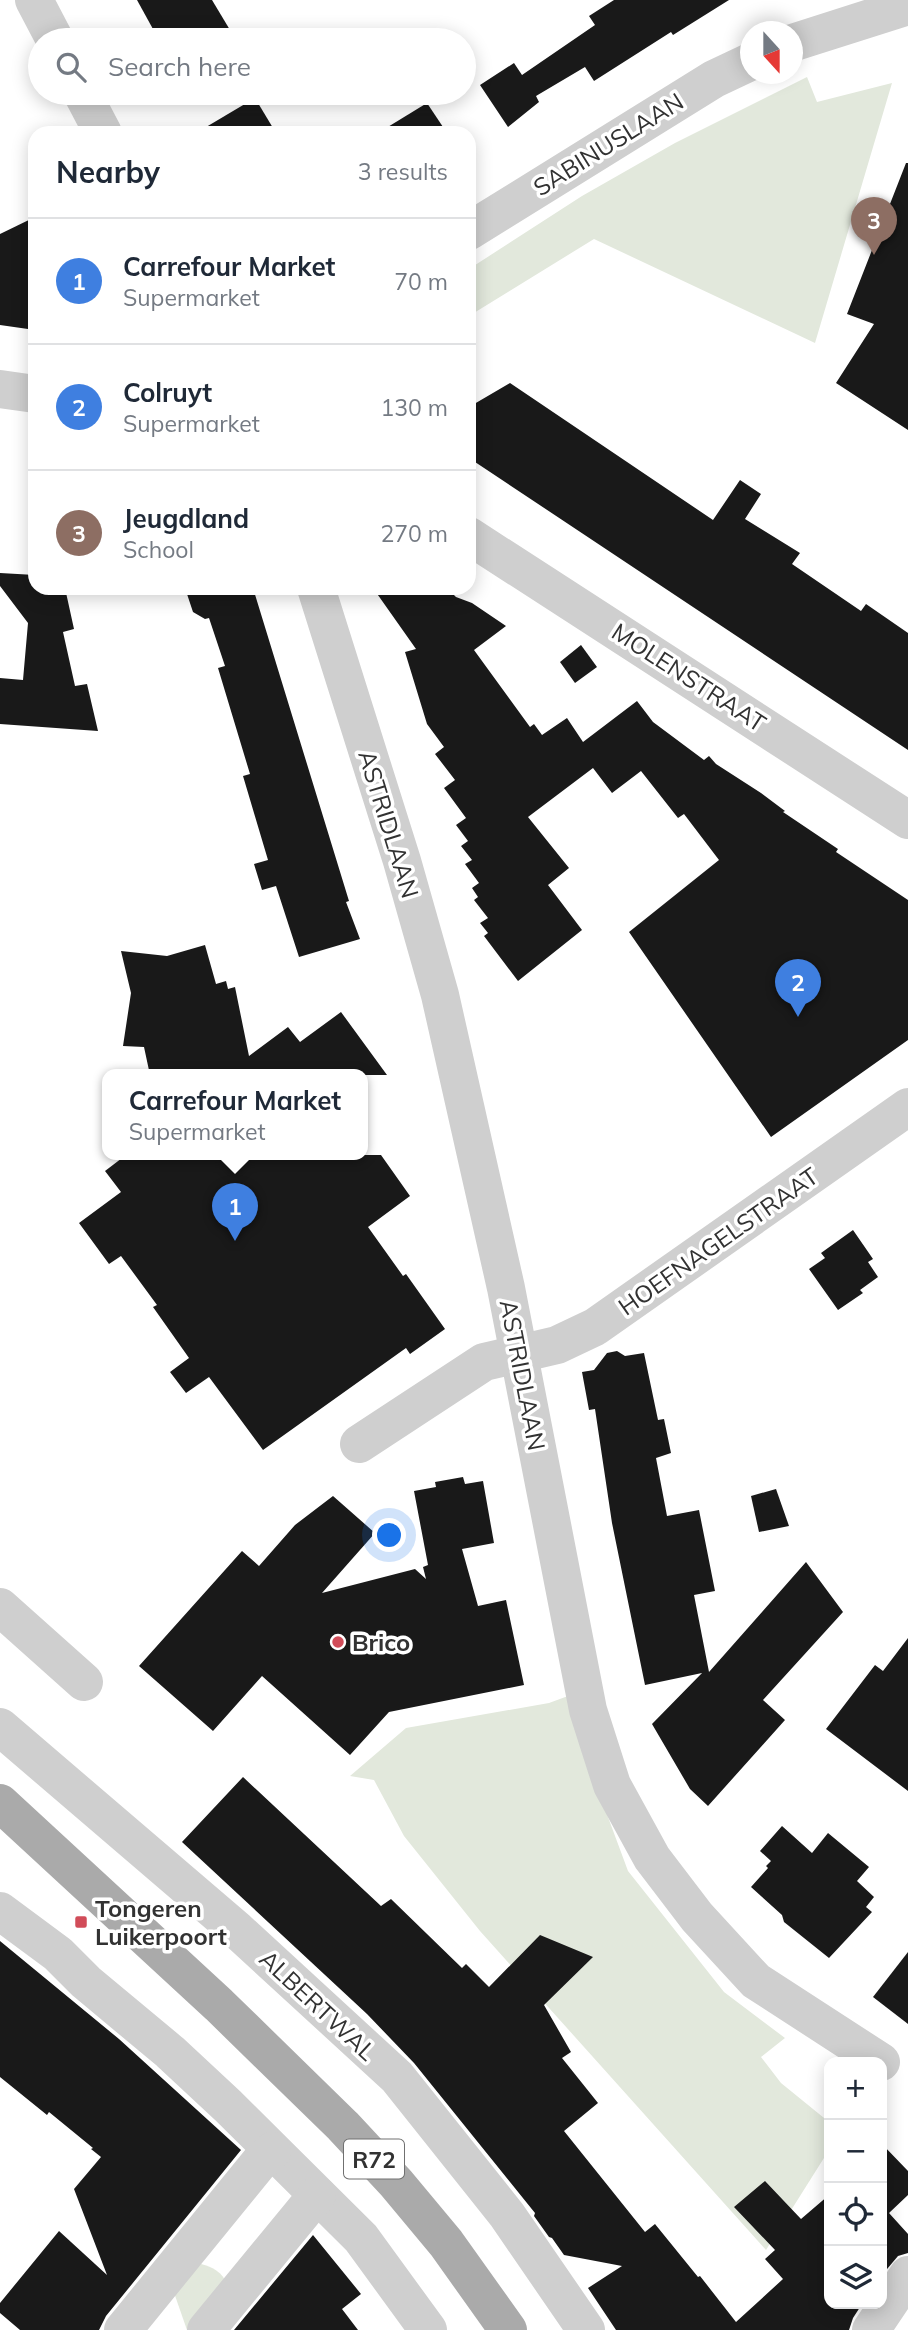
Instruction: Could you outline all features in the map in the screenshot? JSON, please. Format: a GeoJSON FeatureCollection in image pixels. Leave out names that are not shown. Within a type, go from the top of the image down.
{"type":"FeatureCollection","features":[{"type":"Feature","properties":{"kind":"main road","name":"R72"},"geometry":{"type":"LineString","coordinates":[[0,1803],[219,2006],[343,2126],[396,2183],[446,2243],[508,2330]]}},
{"type":"Feature","properties":{"kind":"street"},"geometry":{"type":"LineString","coordinates":[[34,0],[49,28]]}},
{"type":"Feature","properties":{"kind":"street"},"geometry":{"type":"LineString","coordinates":[[803,40],[908,6]]}},
{"type":"Feature","properties":{"kind":"street","name":"SABINUSLAAN"},"geometry":{"type":"LineString","coordinates":[[476,227],[714,79],[740,67]]}},
{"type":"Feature","properties":{"kind":"street"},"geometry":{"type":"LineString","coordinates":[[88,105],[99,126]]}},
{"type":"Feature","properties":{"kind":"street"},"geometry":{"type":"LineString","coordinates":[[0,389],[28,393]]}},
{"type":"Feature","properties":{"kind":"street","name":"MOLENSTRAAT"},"geometry":{"type":"LineString","coordinates":[[476,541],[908,820]]}},
{"type":"Feature","properties":{"kind":"street","name":"ASTRIDLAAN"},"geometry":{"type":"LineString","coordinates":[[318,595],[402,861],[440,995],[481,1171],[588,1710],[612,1785],[652,1858],[697,1917],[756,1980],[873,2057]]}},
{"type":"Feature","properties":{"kind":"street","name":"HOEFNAGELSTRAAT"},"geometry":{"type":"LineString","coordinates":[[359,1444],[484,1362],[556,1345],[596,1327],[908,1107]]}},
{"type":"Feature","properties":{"kind":"street"},"geometry":{"type":"LineString","coordinates":[[0,1607],[84,1682]]}},
{"type":"Feature","properties":{"kind":"street","name":"ALBERTWAL"},"geometry":{"type":"LineString","coordinates":[[0,1727],[237,1930],[397,2077],[507,2215],[586,2330]]}},
{"type":"Feature","properties":{"kind":"street"},"geometry":{"type":"LineString","coordinates":[[0,1911],[58,1954],[86,1982],[170,2052],[317,2194],[361,2238],[428,2330]]}},
{"type":"Feature","properties":{"kind":"street","name":"ASTRIDLAAN"},"geometry":{"type":"LineString","coordinates":[[887,2066],[908,2080]]}},
{"type":"Feature","properties":{"kind":"street"},"geometry":{"type":"LineString","coordinates":[[123,2330],[272,2151]]}},
{"type":"Feature","properties":{"kind":"street"},"geometry":{"type":"LineString","coordinates":[[206,2330],[317,2194]]}},
{"type":"Feature","properties":{"kind":"street"},"geometry":{"type":"LineString","coordinates":[[871,2330],[908,2275]]}},
{"type":"Feature","properties":{"kind":"shaded area"},"geometry":{"type":"Polygon","coordinates":[[[807,77],[817,102],[892,83],[815,343],[594,239],[476,312],[476,264],[582,196],[675,143],[793,84],[803,84],[803,79],[807,77]]]}},
{"type":"Feature","properties":{"kind":"shaded area"},"geometry":{"type":"Polygon","coordinates":[[[568,1696],[628,1871],[724,1992],[785,2038],[761,2057],[781,2083],[824,2118],[824,2158],[766,2250],[480,1931],[404,1836],[374,1780],[350,1776],[406,1728],[549,1703],[568,1696]]]}},
{"type":"Feature","properties":{"kind":"shaded area"},"geometry":{"type":"Polygon","coordinates":[[[201,2264],[217,2271],[227,2284],[187,2330],[172,2287],[201,2264]]]}},
{"type":"Feature","properties":{"kind":"building"},"geometry":{"type":"Polygon","coordinates":[[[137,0],[212,0],[229,28],[152,28],[137,0]]]}},
{"type":"Feature","properties":{"kind":"building"},"geometry":{"type":"Polygon","coordinates":[[[614,0],[729,0],[673,35],[671,32],[594,81],[585,67],[536,96],[539,102],[508,127],[480,85],[514,63],[522,75],[595,25],[589,16],[614,0]]]}},
{"type":"Feature","properties":{"kind":"building"},"geometry":{"type":"Polygon","coordinates":[[[243,105],[259,105],[272,126],[208,126],[243,105]]]}},
{"type":"Feature","properties":{"kind":"building"},"geometry":{"type":"Polygon","coordinates":[[[424,105],[428,105],[442,126],[389,126],[424,105]]]}},
{"type":"Feature","properties":{"kind":"building"},"geometry":{"type":"Polygon","coordinates":[[[906,163],[908,430],[836,383],[874,324],[847,314],[906,163]]]}},
{"type":"Feature","properties":{"kind":"building"},"geometry":{"type":"Polygon","coordinates":[[[28,220],[28,329],[0,325],[0,234],[28,220]]]}},
{"type":"Feature","properties":{"kind":"building"},"geometry":{"type":"Polygon","coordinates":[[[510,383],[713,520],[740,480],[761,494],[745,519],[800,553],[792,564],[861,611],[866,604],[908,633],[908,750],[476,463],[476,403],[510,383]]]}},
{"type":"Feature","properties":{"kind":"building"},"geometry":{"type":"Polygon","coordinates":[[[0,573],[28,575],[28,595],[67,595],[74,629],[63,632],[75,686],[87,684],[98,731],[0,724],[0,678],[23,680],[28,623],[0,586],[0,573]]]}},
{"type":"Feature","properties":{"kind":"building"},"geometry":{"type":"Polygon","coordinates":[[[187,595],[255,595],[349,901],[346,902],[360,939],[299,957],[276,886],[262,890],[254,864],[268,860],[243,776],[250,774],[218,668],[225,666],[209,618],[205,619],[193,612],[187,595]]]}},
{"type":"Feature","properties":{"kind":"building"},"geometry":{"type":"Polygon","coordinates":[[[378,595],[454,595],[472,603],[506,626],[474,650],[530,727],[534,724],[542,735],[567,718],[583,742],[637,701],[653,722],[704,760],[709,756],[716,764],[838,849],[836,852],[908,900],[908,1040],[771,1137],[629,932],[719,860],[684,814],[678,818],[641,771],[612,793],[593,768],[528,817],[569,868],[548,885],[582,930],[518,981],[484,936],[488,933],[480,923],[488,918],[474,900],[478,897],[472,888],[479,883],[465,864],[472,860],[461,846],[468,841],[456,825],[466,818],[444,788],[455,780],[435,754],[444,747],[427,724],[405,652],[416,649],[378,595]]]}},
{"type":"Feature","properties":{"kind":"building"},"geometry":{"type":"Polygon","coordinates":[[[581,645],[597,667],[575,683],[560,662],[581,645]]]}},
{"type":"Feature","properties":{"kind":"building"},"geometry":{"type":"Polygon","coordinates":[[[205,945],[216,984],[226,981],[228,989],[235,987],[249,1056],[288,1027],[300,1042],[341,1012],[387,1075],[368,1075],[368,1069],[149,1069],[144,1047],[123,1046],[131,993],[121,951],[167,956],[205,945]]]}},
{"type":"Feature","properties":{"kind":"building"},"geometry":{"type":"Polygon","coordinates":[[[368,1155],[381,1155],[410,1196],[368,1227],[445,1329],[410,1354],[406,1348],[263,1450],[209,1377],[186,1393],[170,1372],[189,1358],[153,1307],[157,1305],[121,1256],[109,1264],[79,1223],[121,1192],[105,1171],[119,1160],[368,1160],[368,1155]]]}},
{"type":"Feature","properties":{"kind":"building"},"geometry":{"type":"Polygon","coordinates":[[[853,1230],[873,1259],[868,1262],[878,1277],[860,1290],[863,1293],[838,1310],[809,1269],[825,1258],[821,1253],[853,1230]]]}},
{"type":"Feature","properties":{"kind":"building"},"geometry":{"type":"Polygon","coordinates":[[[617,1351],[625,1356],[644,1353],[658,1420],[664,1419],[671,1453],[656,1458],[667,1516],[699,1510],[715,1591],[694,1595],[709,1672],[806,1562],[843,1612],[763,1700],[785,1720],[708,1806],[690,1789],[652,1724],[702,1673],[645,1685],[612,1523],[595,1409],[589,1410],[582,1372],[594,1370],[607,1353],[617,1351]]]}},
{"type":"Feature","properties":{"kind":"building","name":"Brico"},"geometry":{"type":"Polygon","coordinates":[[[463,1477],[465,1484],[483,1481],[494,1543],[462,1549],[478,1606],[506,1600],[524,1685],[389,1712],[350,1755],[262,1676],[213,1731],[139,1666],[242,1551],[259,1566],[295,1525],[333,1496],[375,1533],[322,1593],[415,1569],[426,1579],[423,1567],[428,1565],[414,1491],[436,1487],[435,1482],[463,1477]]]}},
{"type":"Feature","properties":{"kind":"building"},"geometry":{"type":"Polygon","coordinates":[[[776,1489],[789,1526],[759,1532],[751,1496],[776,1489]]]}},
{"type":"Feature","properties":{"kind":"building"},"geometry":{"type":"Polygon","coordinates":[[[908,1638],[908,1791],[826,1729],[875,1665],[883,1671],[908,1638]]]}},
{"type":"Feature","properties":{"kind":"building"},"geometry":{"type":"Polygon","coordinates":[[[243,1777],[381,1906],[391,1899],[462,1968],[466,1964],[489,1987],[540,1935],[593,1957],[544,2005],[571,2052],[562,2058],[598,2103],[564,2131],[645,2232],[655,2224],[736,2322],[783,2279],[765,2259],[775,2250],[734,2207],[765,2181],[801,2219],[824,2199],[824,2309],[859,2309],[849,2330],[616,2330],[588,2288],[622,2266],[564,2255],[534,2216],[535,2213],[414,2063],[367,2014],[182,1842],[243,1777]]]}},
{"type":"Feature","properties":{"kind":"building"},"geometry":{"type":"Polygon","coordinates":[[[782,1826],[812,1853],[828,1833],[869,1867],[857,1881],[874,1897],[866,1907],[872,1912],[829,1958],[784,1922],[782,1915],[751,1887],[771,1861],[760,1851],[782,1826]]]}},
{"type":"Feature","properties":{"kind":"building"},"geometry":{"type":"Polygon","coordinates":[[[0,1941],[119,2039],[241,2150],[106,2316],[99,2330],[20,2330],[0,2313],[0,2303],[59,2231],[107,2275],[74,2189],[101,2157],[49,2112],[47,2115],[0,2077],[0,1941]]]}},
{"type":"Feature","properties":{"kind":"building"},"geometry":{"type":"Polygon","coordinates":[[[908,1952],[908,2024],[873,1997],[908,1952]]]}},
{"type":"Feature","properties":{"kind":"building"},"geometry":{"type":"Polygon","coordinates":[[[887,2149],[908,2171],[908,2195],[889,2213],[908,2234],[908,2253],[898,2256],[887,2269],[887,2149]]]}},
{"type":"Feature","properties":{"kind":"building"},"geometry":{"type":"Polygon","coordinates":[[[313,2235],[361,2294],[342,2309],[358,2330],[234,2330],[313,2235]]]}},
{"type":"Feature","properties":{"kind":"place","name":"Jeugdland"},"geometry":{"type":"Point","coordinates":[874,255]}},
{"type":"Feature","properties":{"kind":"place","name":"Colruyt"},"geometry":{"type":"Point","coordinates":[798,1017]}},
{"type":"Feature","properties":{"kind":"place","name":"Carrefour Market"},"geometry":{"type":"Point","coordinates":[235,1241]}},
{"type":"Feature","properties":{"kind":"place","name":"Brico"},"geometry":{"type":"Point","coordinates":[338,1642]}},
{"type":"Feature","properties":{"kind":"place","name":"Tongeren Luikerpoort"},"geometry":{"type":"Point","coordinates":[81,1922]}}]}
